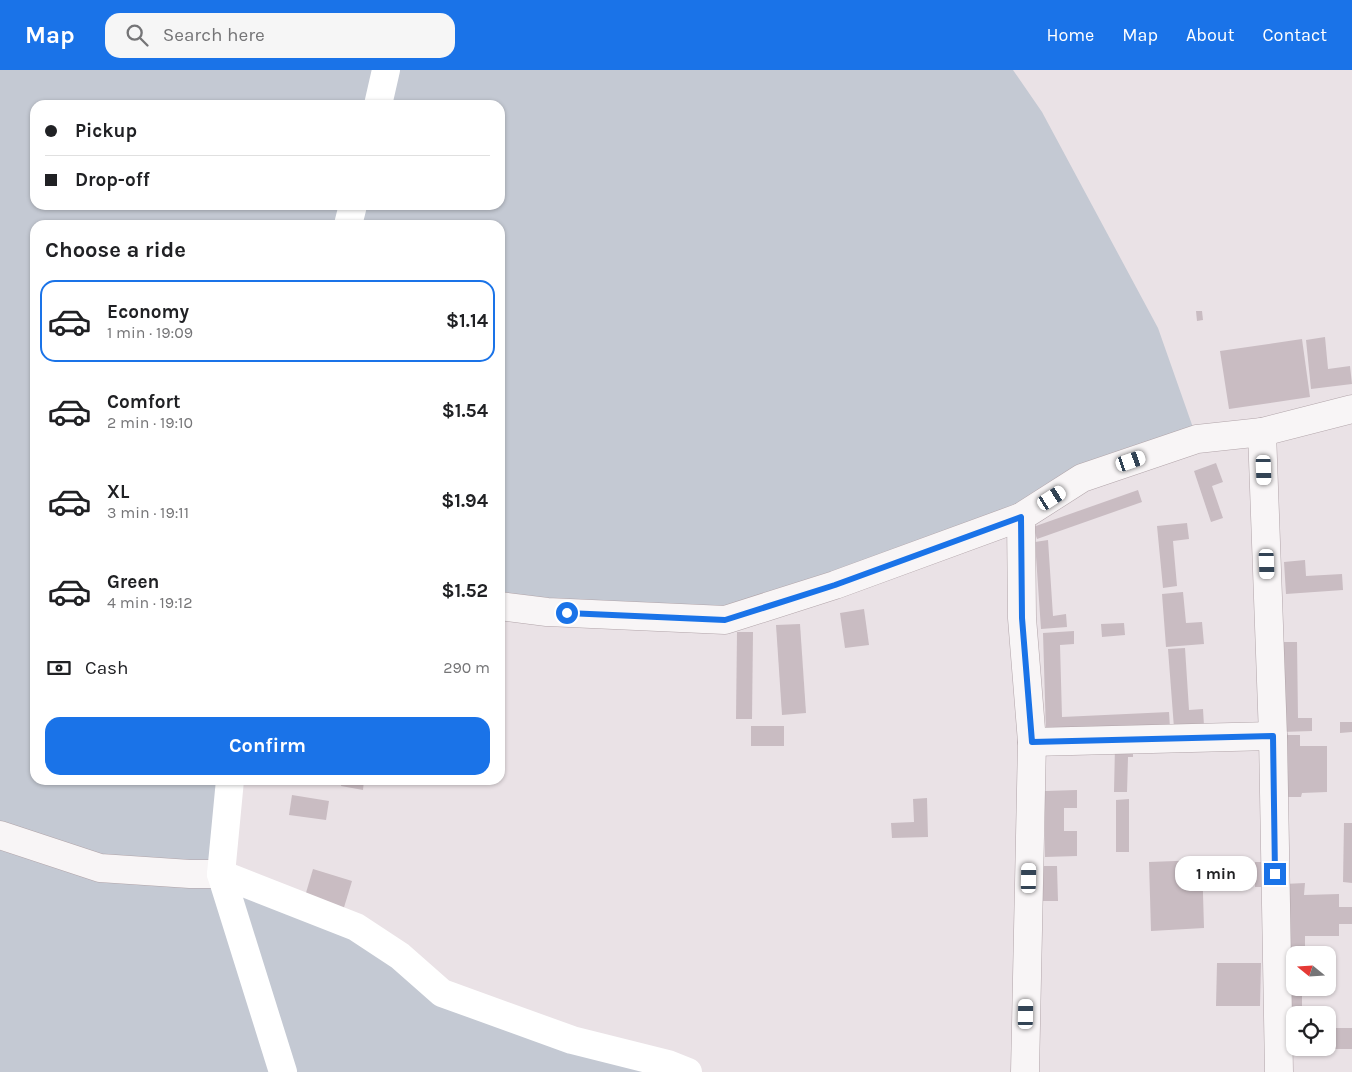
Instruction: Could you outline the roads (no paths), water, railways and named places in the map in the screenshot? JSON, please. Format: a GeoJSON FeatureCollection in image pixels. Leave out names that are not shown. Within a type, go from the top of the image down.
{"type":"FeatureCollection","features":[{"type":"Feature","properties":{"kind":"street"},"geometry":{"type":"LineString","coordinates":[[379,100],[386,70]]}},
{"type":"Feature","properties":{"kind":"street"},"geometry":{"type":"LineString","coordinates":[[505,607],[547,612],[725,620],[835,585],[1021,517],[1082,478],[1198,439],[1262,432],[1352,409]]}},
{"type":"Feature","properties":{"kind":"street"},"geometry":{"type":"LineString","coordinates":[[1262,432],[1273,736],[1279,1072]]}},
{"type":"Feature","properties":{"kind":"street"},"geometry":{"type":"LineString","coordinates":[[1021,517],[1022,618],[1032,742],[1025,1072]]}},
{"type":"Feature","properties":{"kind":"street"},"geometry":{"type":"LineString","coordinates":[[1032,742],[1273,736]]}},
{"type":"Feature","properties":{"kind":"street"},"geometry":{"type":"LineString","coordinates":[[230,785],[221,874],[283,1072]]}},
{"type":"Feature","properties":{"kind":"street"},"geometry":{"type":"LineString","coordinates":[[0,835],[100,868],[190,874],[221,874],[356,927],[400,956],[442,993],[572,1040],[668,1064],[688,1072]]}}]}
